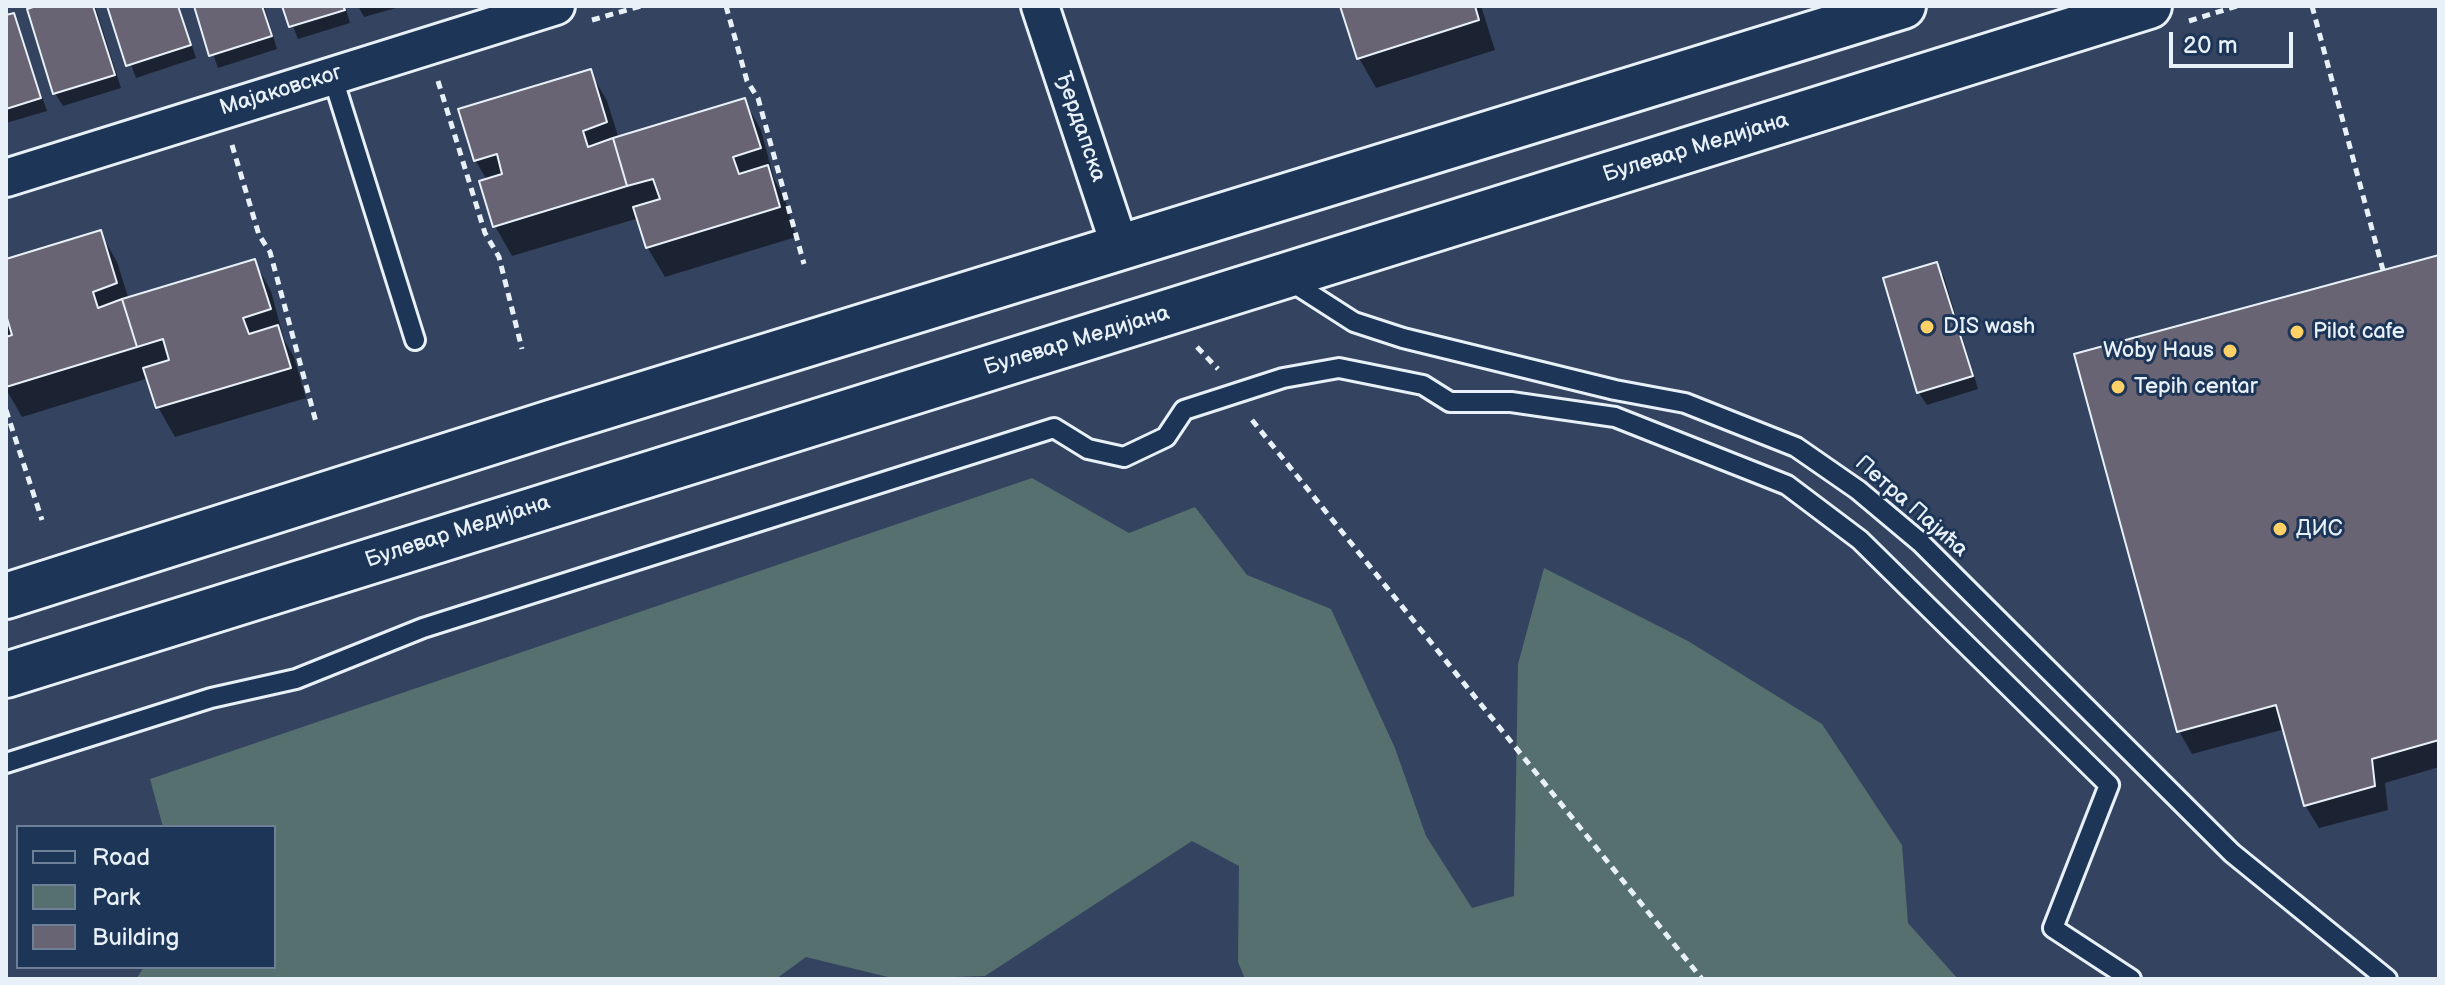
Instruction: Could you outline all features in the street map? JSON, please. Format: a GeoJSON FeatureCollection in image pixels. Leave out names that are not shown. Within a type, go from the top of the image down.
{"type":"FeatureCollection","features":[{"type":"Feature","properties":{"kind":"main road"},"geometry":{"type":"LineString","coordinates":[[6,596],[1120,247],[1903,6]]}},
{"type":"Feature","properties":{"kind":"main road","name":"Булевар Медијана"},"geometry":{"type":"LineString","coordinates":[[6,675],[2149,6]]}},
{"type":"Feature","properties":{"kind":"street","name":"Мајаковског"},"geometry":{"type":"LineString","coordinates":[[6,178],[556,6]]}},
{"type":"Feature","properties":{"kind":"street","name":"Ђердапска"},"geometry":{"type":"LineString","coordinates":[[1040,6],[1120,247]]}},
{"type":"Feature","properties":{"kind":"lane"},"geometry":{"type":"LineString","coordinates":[[332,75],[415,340]]}},
{"type":"Feature","properties":{"kind":"lane","name":"Петра Пајића"},"geometry":{"type":"LineString","coordinates":[[1284,277],[1354,322],[1403,338],[1615,390],[1685,403],[1796,447],[1858,490],[1920,542],[2232,853],[2387,979]]}},
{"type":"Feature","properties":{"kind":"lane"},"geometry":{"type":"LineString","coordinates":[[6,763],[211,698],[296,679],[423,628],[1054,428],[1088,449],[1124,457],[1166,437],[1184,410],[1283,378],[1339,368],[1423,385],[1450,402],[1511,402],[1615,417],[1787,485],[1860,540],[2109,785],[2053,928],[2131,979]]}},
{"type":"Feature","properties":{"kind":"path"},"geometry":{"type":"LineString","coordinates":[[726,6],[747,81],[758,98],[804,264]]}},
{"type":"Feature","properties":{"kind":"path"},"geometry":{"type":"LineString","coordinates":[[2312,6],[2383,270]]}},
{"type":"Feature","properties":{"kind":"path"},"geometry":{"type":"LineString","coordinates":[[427,46],[485,233],[499,257],[522,349]]}},
{"type":"Feature","properties":{"kind":"path"},"geometry":{"type":"LineString","coordinates":[[222,110],[259,235],[270,252],[316,422]]}},
{"type":"Feature","properties":{"kind":"path"},"geometry":{"type":"LineString","coordinates":[[1196,347],[1217,368],[1232,395],[1702,979]]}},
{"type":"Feature","properties":{"kind":"path"},"geometry":{"type":"LineString","coordinates":[[6,410],[42,520]]}},
{"type":"Feature","properties":{"kind":"green space"},"geometry":{"type":"Polygon","coordinates":[[[1032,478],[1129,533],[1195,507],[1247,575],[1331,609],[1395,748],[1426,836],[1472,908],[1514,896],[1518,664],[1544,568],[1688,641],[1822,724],[1902,845],[1908,923],[1958,979],[1245,979],[1238,962],[1239,866],[1192,841],[985,976],[896,979],[806,957],[776,979],[136,979],[143,969],[276,969],[276,825],[162,825],[150,779],[1032,478]]]}},
{"type":"Feature","properties":{"kind":"building"},"geometry":{"type":"Polygon","coordinates":[[[36,6],[93,6],[115,75],[53,94],[27,9],[36,6]]]}},
{"type":"Feature","properties":{"kind":"building"},"geometry":{"type":"Polygon","coordinates":[[[107,6],[178,6],[191,45],[126,66],[107,6]]]}},
{"type":"Feature","properties":{"kind":"building"},"geometry":{"type":"Polygon","coordinates":[[[194,6],[262,6],[272,36],[209,56],[194,6]]]}},
{"type":"Feature","properties":{"kind":"building"},"geometry":{"type":"Polygon","coordinates":[[[282,6],[343,6],[345,10],[289,27],[282,6]]]}},
{"type":"Feature","properties":{"kind":"building"},"geometry":{"type":"Polygon","coordinates":[[[1340,6],[1475,6],[1479,20],[1357,59],[1340,6]]]}},
{"type":"Feature","properties":{"kind":"building"},"geometry":{"type":"Polygon","coordinates":[[[14,13],[41,98],[6,109],[6,15],[14,13]]]}},
{"type":"Feature","properties":{"kind":"building"},"geometry":{"type":"Polygon","coordinates":[[[591,69],[607,122],[583,131],[588,147],[613,138],[627,186],[493,227],[479,181],[502,174],[497,154],[474,161],[458,109],[591,69]]]}},
{"type":"Feature","properties":{"kind":"building"},"geometry":{"type":"Polygon","coordinates":[[[745,98],[761,148],[733,157],[739,174],[768,165],[780,207],[646,248],[633,207],[660,199],[653,179],[627,186],[613,138],[745,98]]]}},
{"type":"Feature","properties":{"kind":"building"},"geometry":{"type":"Polygon","coordinates":[[[101,230],[117,283],[93,292],[98,308],[122,299],[137,347],[6,387],[6,337],[12,335],[6,315],[6,259],[101,230]]]}},
{"type":"Feature","properties":{"kind":"building","name":"ДИС"},"geometry":{"type":"Polygon","coordinates":[[[2439,255],[2439,740],[2372,759],[2375,786],[2304,806],[2276,705],[2177,732],[2074,354],[2439,255]]]}},
{"type":"Feature","properties":{"kind":"building"},"geometry":{"type":"Polygon","coordinates":[[[255,259],[271,309],[243,318],[249,334],[278,325],[291,368],[156,408],[143,368],[169,360],[163,339],[137,347],[122,299],[255,259]]]}},
{"type":"Feature","properties":{"kind":"building","name":"DIS wash"},"geometry":{"type":"Polygon","coordinates":[[[1937,262],[1973,376],[1917,393],[1883,278],[1937,262]]]}},
{"type":"Feature","properties":{"kind":"place","name":"DIS wash"},"geometry":{"type":"Point","coordinates":[1927,327]}},
{"type":"Feature","properties":{"kind":"place","name":"Pilot cafe"},"geometry":{"type":"Point","coordinates":[2297,332]}},
{"type":"Feature","properties":{"kind":"place","name":"Woby Haus"},"geometry":{"type":"Point","coordinates":[2230,351]}},
{"type":"Feature","properties":{"kind":"place","name":"Tepih centar"},"geometry":{"type":"Point","coordinates":[2118,387]}},
{"type":"Feature","properties":{"kind":"place","name":"ДИС"},"geometry":{"type":"Point","coordinates":[2280,529]}}]}
